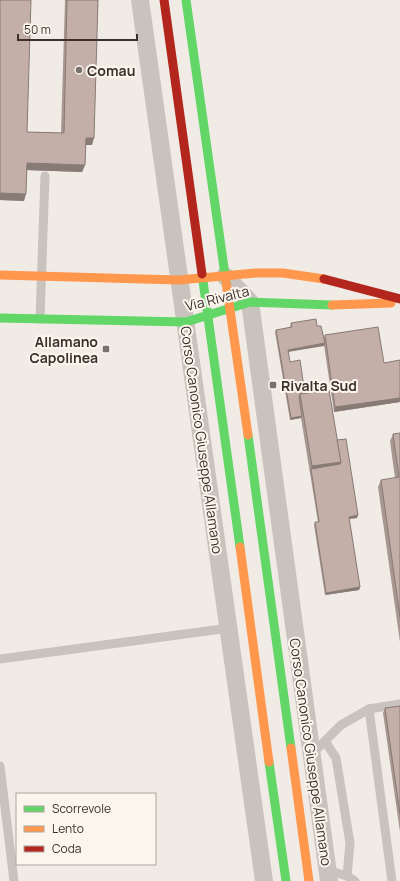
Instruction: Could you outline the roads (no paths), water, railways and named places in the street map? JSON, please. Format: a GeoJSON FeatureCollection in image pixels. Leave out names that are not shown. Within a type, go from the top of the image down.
{"type":"FeatureCollection","features":[{"type":"Feature","properties":{"kind":"main road","name":"Corso Canonico Giuseppe Allamano"},"geometry":{"type":"LineString","coordinates":[[164,0],[286,881]]}},
{"type":"Feature","properties":{"kind":"main road","name":"Corso Canonico Giuseppe Allamano"},"geometry":{"type":"LineString","coordinates":[[186,0],[309,881]]}},
{"type":"Feature","properties":{"kind":"main road","name":"Via Rivalta"},"geometry":{"type":"LineString","coordinates":[[0,275],[179,280],[256,273],[289,273],[327,279],[400,299]]}},
{"type":"Feature","properties":{"kind":"main road","name":"Via Rivalta"},"geometry":{"type":"LineString","coordinates":[[0,318],[186,322],[250,302],[348,304],[400,303]]}},
{"type":"Feature","properties":{"kind":"street","name":"Corso Canonico Giuseppe Allamano"},"geometry":{"type":"LineString","coordinates":[[140,0],[264,881]]}},
{"type":"Feature","properties":{"kind":"street"},"geometry":{"type":"LineString","coordinates":[[225,276],[250,302]]}},
{"type":"Feature","properties":{"kind":"street","name":"Corso Canonico Giuseppe Allamano"},"geometry":{"type":"LineString","coordinates":[[250,302],[328,875]]}},
{"type":"Feature","properties":{"kind":"lane"},"geometry":{"type":"LineString","coordinates":[[40,319],[45,176]]}},
{"type":"Feature","properties":{"kind":"lane"},"geometry":{"type":"LineString","coordinates":[[0,659],[229,628]]}},
{"type":"Feature","properties":{"kind":"lane"},"geometry":{"type":"LineString","coordinates":[[311,755],[341,725],[369,709],[400,704]]}},
{"type":"Feature","properties":{"kind":"lane"},"geometry":{"type":"LineString","coordinates":[[369,709],[392,881]]}},
{"type":"Feature","properties":{"kind":"lane"},"geometry":{"type":"LineString","coordinates":[[325,742],[336,758],[350,843],[351,878],[328,875]]}},
{"type":"Feature","properties":{"kind":"lane"},"geometry":{"type":"LineString","coordinates":[[0,766],[14,881]]}},
{"type":"Feature","properties":{"kind":"place","name":"Comau"},"geometry":{"type":"Point","coordinates":[79,70]}},
{"type":"Feature","properties":{"kind":"place","name":"Allamano Capolinea"},"geometry":{"type":"Point","coordinates":[106,349]}},
{"type":"Feature","properties":{"kind":"place","name":"Rivalta Sud"},"geometry":{"type":"Point","coordinates":[273,385]}}]}
